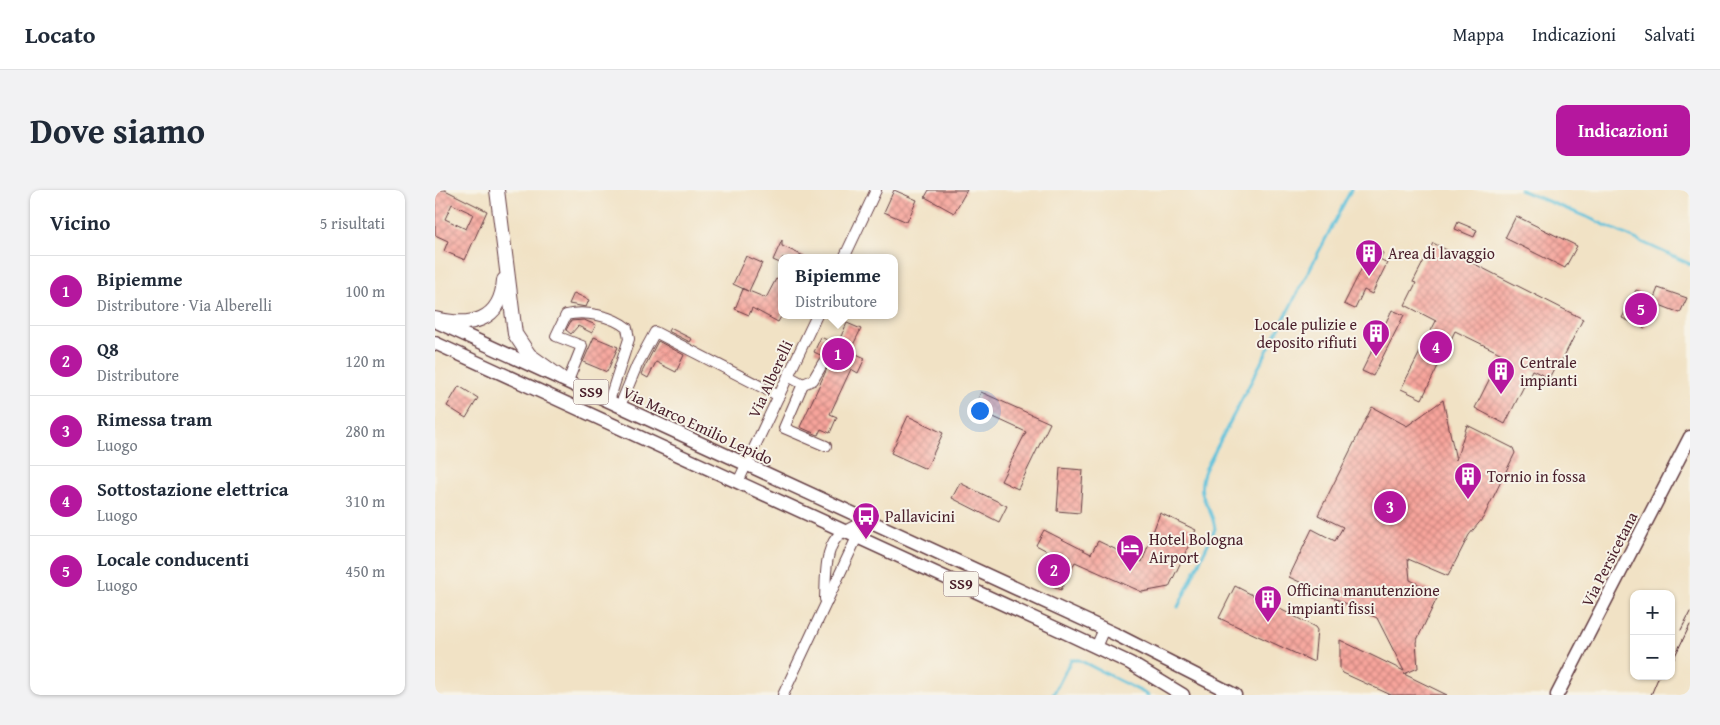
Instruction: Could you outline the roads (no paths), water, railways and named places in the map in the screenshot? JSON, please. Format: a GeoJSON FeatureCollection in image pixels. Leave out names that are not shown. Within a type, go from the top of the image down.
{"type":"FeatureCollection","features":[{"type":"Feature","properties":{"kind":"highway"},"geometry":{"type":"LineString","coordinates":[[497,190],[515,334],[529,355],[565,380]]}},
{"type":"Feature","properties":{"kind":"highway"},"geometry":{"type":"LineString","coordinates":[[435,320],[461,324],[472,323],[490,312],[497,304],[501,295],[505,260]]}},
{"type":"Feature","properties":{"kind":"main road","name":"Via Marco Emilio Lepido"},"geometry":{"type":"LineString","coordinates":[[435,320],[746,466],[1104,629],[1235,695]]}},
{"type":"Feature","properties":{"kind":"main road","name":"SS9"},"geometry":{"type":"LineString","coordinates":[[435,343],[852,533],[1096,647],[1130,663],[1183,695]]}},
{"type":"Feature","properties":{"kind":"main road","name":"Via Persicetana"},"geometry":{"type":"LineString","coordinates":[[1557,695],[1690,437]]}},
{"type":"Feature","properties":{"kind":"street"},"geometry":{"type":"LineString","coordinates":[[846,254],[876,190]]}},
{"type":"Feature","properties":{"kind":"street"},"geometry":{"type":"LineString","coordinates":[[565,380],[582,346],[556,336],[566,315],[579,311],[621,323],[627,328],[629,339],[620,366],[614,403]]}},
{"type":"Feature","properties":{"kind":"street","name":"Via Alberelli"},"geometry":{"type":"LineString","coordinates":[[739,482],[815,319]]}},
{"type":"Feature","properties":{"kind":"street"},"geometry":{"type":"LineString","coordinates":[[614,403],[655,332],[779,396]]}},
{"type":"Feature","properties":{"kind":"street"},"geometry":{"type":"LineString","coordinates":[[823,362],[813,380],[803,384],[784,428],[825,446]]}},
{"type":"Feature","properties":{"kind":"street"},"geometry":{"type":"LineString","coordinates":[[620,366],[637,365]]}},
{"type":"Feature","properties":{"kind":"street"},"geometry":{"type":"LineString","coordinates":[[788,376],[803,384]]}},
{"type":"Feature","properties":{"kind":"street"},"geometry":{"type":"LineString","coordinates":[[783,695],[825,605],[852,533],[865,520]]}},
{"type":"Feature","properties":{"kind":"street"},"geometry":{"type":"LineString","coordinates":[[825,605],[831,550],[839,536],[852,533]]}},
{"type":"Feature","properties":{"kind":"street"},"geometry":{"type":"LineString","coordinates":[[1096,647],[1104,629]]}},
{"type":"Feature","properties":{"kind":"waterway"},"geometry":{"type":"LineString","coordinates":[[1178,607],[1215,529],[1201,488],[1205,470],[1351,190]]}},
{"type":"Feature","properties":{"kind":"waterway"},"geometry":{"type":"LineString","coordinates":[[1520,190],[1587,217],[1690,264]]}},
{"type":"Feature","properties":{"kind":"waterway"},"geometry":{"type":"LineString","coordinates":[[1053,695],[1071,660],[1079,660],[1148,695]]}},
{"type":"Feature","properties":{"kind":"tram line"},"geometry":{"type":"LineString","coordinates":[[1681,630],[1690,612]]}},
{"type":"Feature","properties":{"kind":"tram line"},"geometry":{"type":"LineString","coordinates":[[1675,656],[1690,625]]}},
{"type":"Feature","properties":{"kind":"tram line"},"geometry":{"type":"LineString","coordinates":[[1651,695],[1657,680]]}},
{"type":"Feature","properties":{"kind":"place","name":"Area di lavaggio"},"geometry":{"type":"Point","coordinates":[1369,277]}},
{"type":"Feature","properties":{"kind":"place","name":"Locale conducenti"},"geometry":{"type":"Point","coordinates":[1641,309]}},
{"type":"Feature","properties":{"kind":"place","name":"Sottostazione elettrica"},"geometry":{"type":"Point","coordinates":[1436,347]}},
{"type":"Feature","properties":{"kind":"place","name":"Bipiemme"},"geometry":{"type":"Point","coordinates":[838,354]}},
{"type":"Feature","properties":{"kind":"place","name":"Locale pulizie e deposito rifiuti"},"geometry":{"type":"Point","coordinates":[1376,357]}},
{"type":"Feature","properties":{"kind":"place","name":"Centrale impianti"},"geometry":{"type":"Point","coordinates":[1501,395]}},
{"type":"Feature","properties":{"kind":"place","name":"Tornio in fossa"},"geometry":{"type":"Point","coordinates":[1468,500]}},
{"type":"Feature","properties":{"kind":"place","name":"Rimessa tram"},"geometry":{"type":"Point","coordinates":[1390,507]}},
{"type":"Feature","properties":{"kind":"place","name":"Pallavicini"},"geometry":{"type":"Point","coordinates":[866,540]}},
{"type":"Feature","properties":{"kind":"place","name":"Q8"},"geometry":{"type":"Point","coordinates":[1054,570]}},
{"type":"Feature","properties":{"kind":"place","name":"Hotel Bologna Airport"},"geometry":{"type":"Point","coordinates":[1130,572]}},
{"type":"Feature","properties":{"kind":"place","name":"Officina manutenzione impianti fissi"},"geometry":{"type":"Point","coordinates":[1268,623]}}]}
